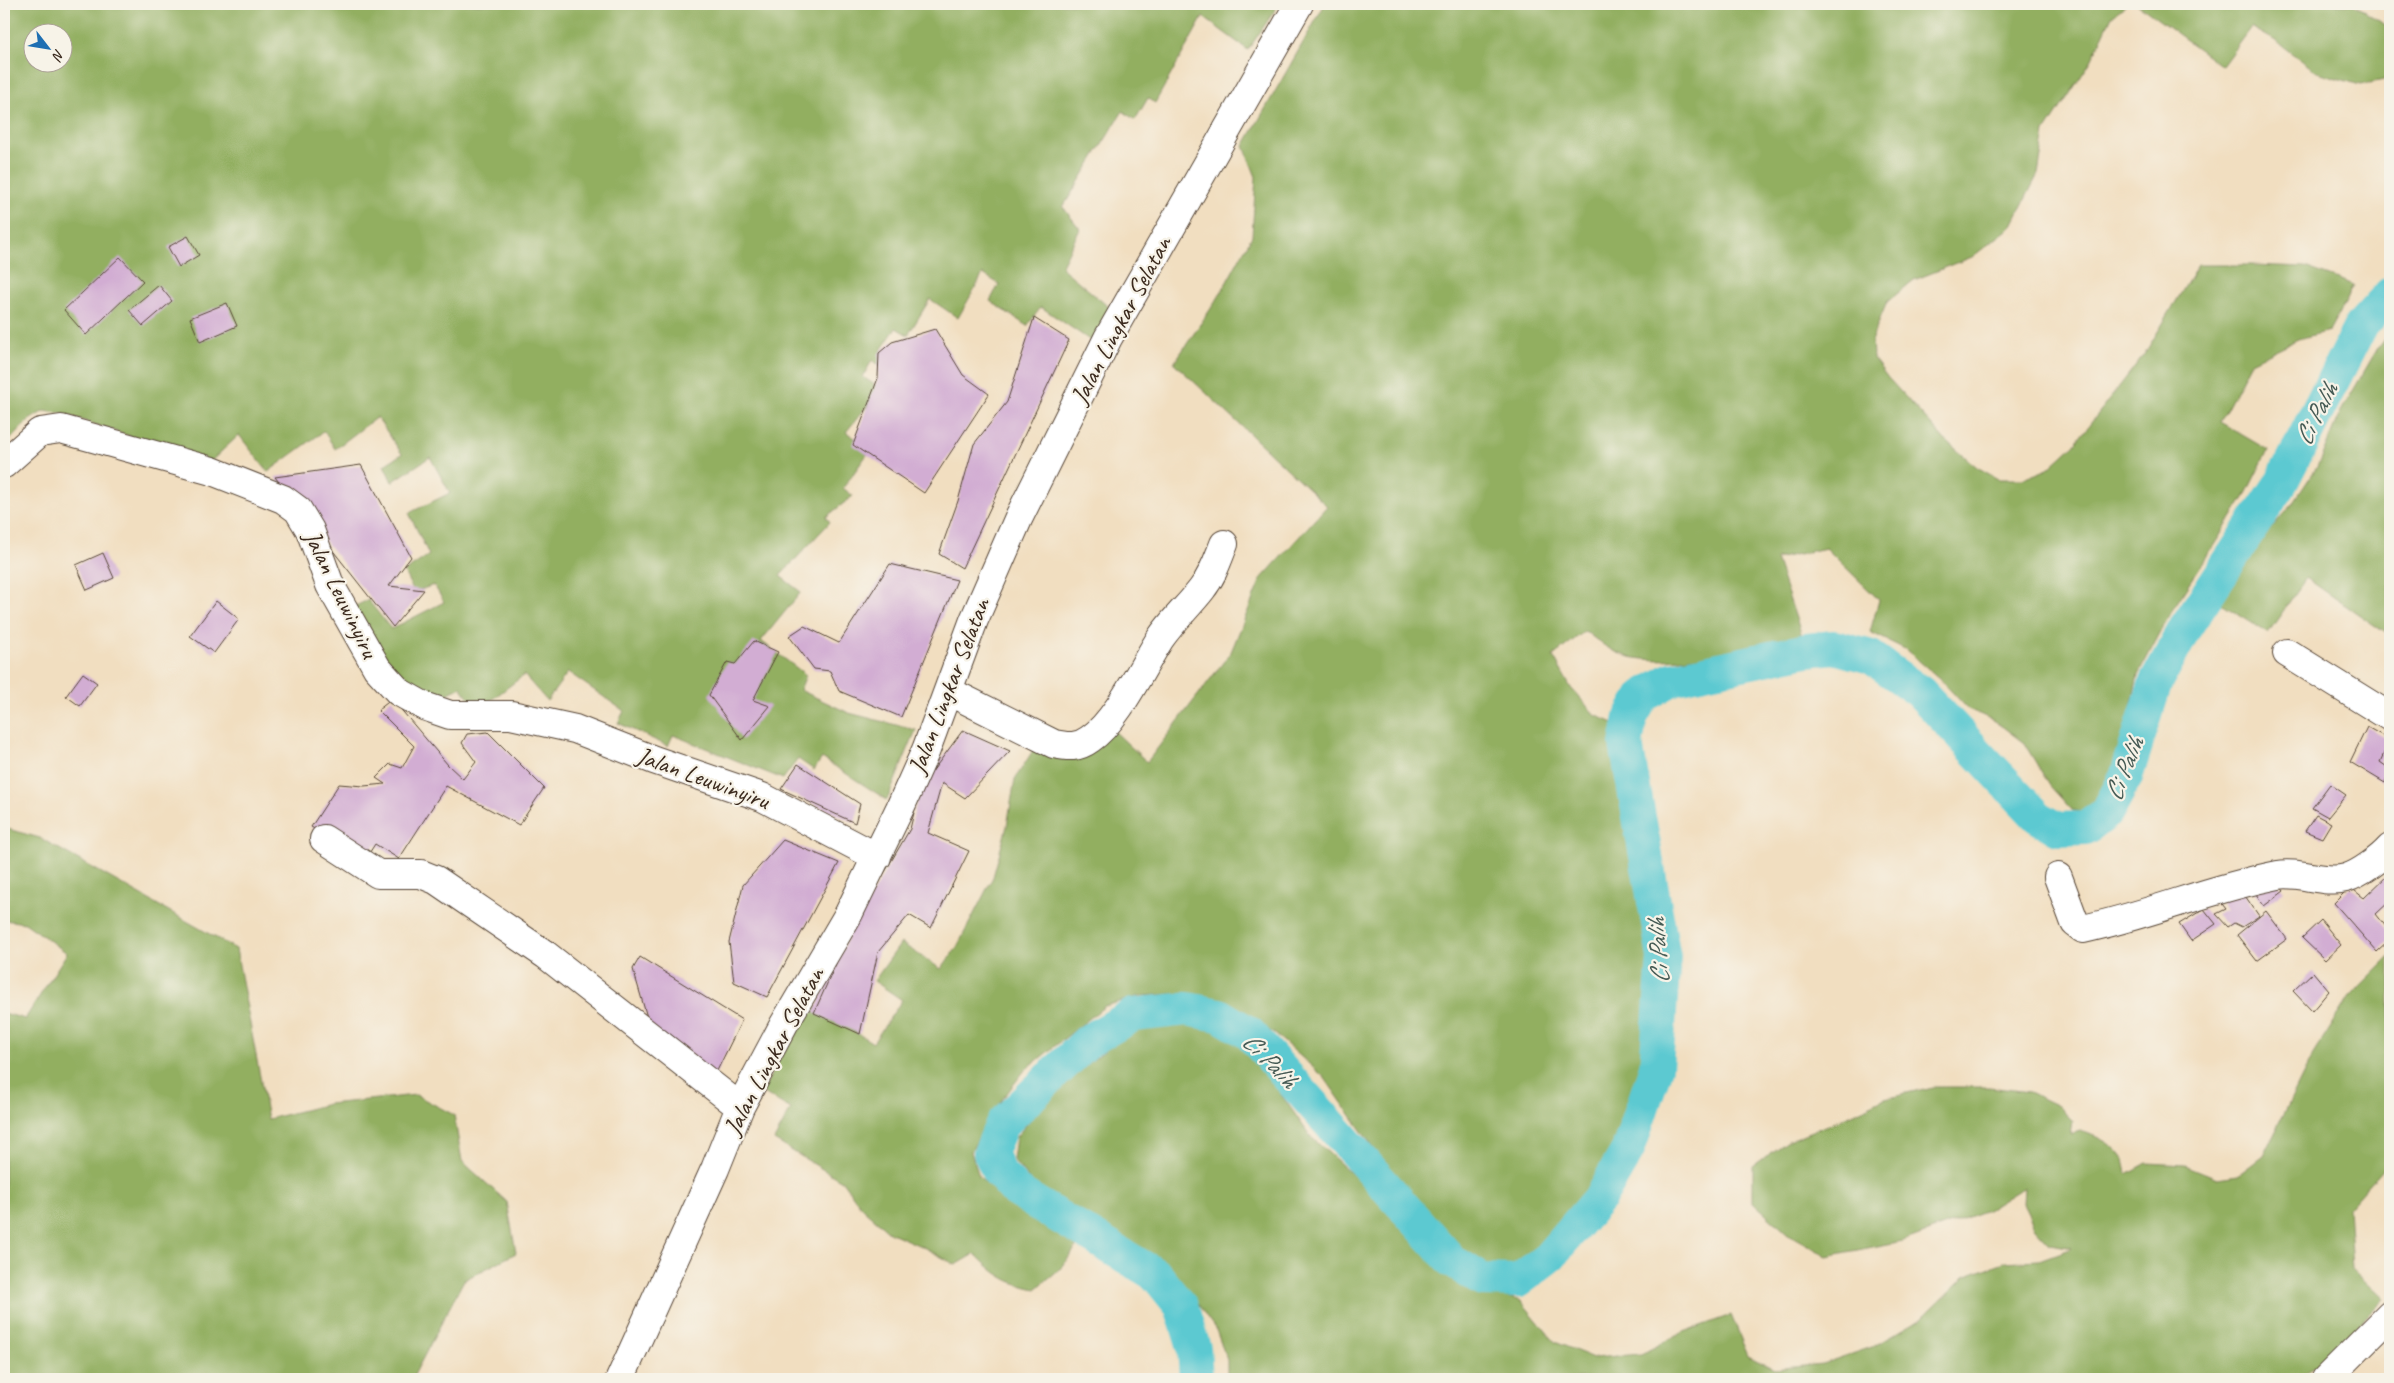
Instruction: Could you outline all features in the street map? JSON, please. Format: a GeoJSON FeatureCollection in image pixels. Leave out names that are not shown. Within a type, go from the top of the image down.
{"type":"FeatureCollection","features":[{"type":"Feature","properties":{"kind":"street","name":"Jalan Lingkar Selatan"},"geometry":{"type":"LineString","coordinates":[[620,1379],[711,1177],[740,1107],[784,1024],[848,915],[877,856],[926,750],[974,620],[1019,517],[1108,338],[1299,4]]}},
{"type":"Feature","properties":{"kind":"street","name":"Jalan Leuwinyiru"},"geometry":{"type":"LineString","coordinates":[[4,464],[40,432],[61,429],[212,471],[284,499],[298,510],[310,530],[330,585],[377,668],[399,692],[440,713],[511,716],[575,728],[654,760],[762,797],[877,856]]}},
{"type":"Feature","properties":{"kind":"street"},"geometry":{"type":"LineString","coordinates":[[948,691],[1054,744],[1066,747],[1080,745],[1092,738],[1107,722],[1162,637],[1203,588],[1215,567],[1224,544]]}},
{"type":"Feature","properties":{"kind":"street"},"geometry":{"type":"LineString","coordinates":[[2287,653],[2390,717]]}},
{"type":"Feature","properties":{"kind":"street"},"geometry":{"type":"LineString","coordinates":[[324,839],[378,874],[421,874],[436,880],[546,955],[740,1107]]}},
{"type":"Feature","properties":{"kind":"street"},"geometry":{"type":"LineString","coordinates":[[2058,877],[2075,923],[2083,929],[2126,920],[2188,899],[2281,874],[2316,879],[2346,878],[2381,858],[2390,848]]}},
{"type":"Feature","properties":{"kind":"street"},"geometry":{"type":"LineString","coordinates":[[2326,1379],[2388,1319]]}},
{"type":"Feature","properties":{"kind":"green space"},"geometry":{"type":"Polygon","coordinates":[[[4,4],[1279,4],[1248,50],[1203,17],[1155,103],[1148,98],[1135,120],[1123,111],[1063,207],[1080,229],[1061,267],[1111,309],[1094,343],[1041,307],[1027,326],[990,301],[999,284],[983,274],[958,318],[930,299],[908,335],[896,328],[881,350],[896,360],[890,372],[872,360],[863,377],[881,389],[846,432],[871,449],[843,488],[853,496],[826,517],[830,522],[780,576],[801,592],[761,641],[806,675],[800,690],[849,713],[916,730],[887,800],[822,758],[814,770],[798,759],[783,779],[673,735],[668,746],[618,723],[624,711],[568,672],[547,701],[524,675],[478,710],[461,687],[435,700],[416,696],[349,609],[368,600],[391,629],[444,602],[434,585],[414,592],[404,572],[429,555],[409,513],[450,493],[430,457],[392,482],[384,465],[402,454],[377,417],[335,449],[324,431],[268,472],[239,435],[209,463],[64,414],[44,411],[29,420],[4,446],[4,4]]]}},
{"type":"Feature","properties":{"kind":"green space"},"geometry":{"type":"Polygon","coordinates":[[[1325,4],[2127,4],[2112,16],[2091,61],[2045,132],[2038,174],[2011,227],[1972,257],[1914,280],[1887,302],[1872,338],[1873,358],[1888,378],[1945,440],[1977,467],[1998,479],[2023,479],[2048,469],[2074,445],[2145,353],[2198,265],[2305,267],[2354,285],[2329,331],[2298,339],[2251,362],[2220,422],[2268,450],[2244,498],[2171,612],[2138,675],[2117,770],[2104,795],[2086,813],[2072,810],[2050,786],[2024,743],[1995,721],[1968,709],[1939,678],[1905,649],[1870,632],[1879,600],[1826,548],[1776,559],[1802,636],[1718,654],[1654,660],[1621,654],[1602,644],[1585,631],[1553,656],[1571,688],[1595,715],[1616,724],[1613,742],[1617,777],[1654,954],[1651,1019],[1644,1072],[1628,1122],[1608,1167],[1541,1249],[1510,1266],[1485,1265],[1464,1254],[1436,1224],[1375,1150],[1324,1077],[1275,1034],[1227,1005],[1188,993],[1140,996],[1105,1006],[1025,1070],[990,1115],[971,1152],[979,1176],[997,1193],[1078,1244],[1063,1266],[1036,1289],[1017,1284],[1002,1277],[975,1254],[956,1265],[925,1248],[889,1232],[862,1208],[842,1181],[774,1140],[791,1109],[762,1092],[808,1003],[873,1043],[902,1000],[874,981],[901,943],[941,969],[957,947],[993,877],[1007,826],[1015,779],[1037,744],[1112,729],[1147,762],[1231,652],[1261,579],[1327,506],[1174,363],[1218,298],[1252,236],[1256,177],[1244,146],[1325,4]]]}},
{"type":"Feature","properties":{"kind":"green space"},"geometry":{"type":"Polygon","coordinates":[[[2137,4],[2353,4],[2390,28],[2390,71],[2384,80],[2360,85],[2317,72],[2274,40],[2251,27],[2222,66],[2137,4]]]}},
{"type":"Feature","properties":{"kind":"green space"},"geometry":{"type":"Polygon","coordinates":[[[2390,331],[2390,636],[2306,578],[2268,633],[2215,600],[2259,542],[2293,503],[2317,467],[2340,413],[2379,346],[2390,331]]]}},
{"type":"Feature","properties":{"kind":"green space"},"geometry":{"type":"Polygon","coordinates":[[[4,828],[40,838],[236,949],[268,1119],[328,1104],[416,1095],[454,1115],[462,1161],[507,1202],[516,1253],[464,1280],[412,1379],[4,1379],[4,1013],[25,1019],[67,953],[25,923],[4,920],[4,828]]]}},
{"type":"Feature","properties":{"kind":"green space"},"geometry":{"type":"Polygon","coordinates":[[[2390,957],[2390,1161],[2348,1208],[2352,1269],[2384,1299],[2329,1354],[2299,1379],[2263,1379],[2262,1377],[2255,1379],[1227,1379],[1227,1360],[1216,1330],[1183,1283],[1155,1260],[1036,1188],[1013,1160],[1016,1137],[1045,1102],[1095,1058],[1138,1026],[1183,1018],[1206,1023],[1235,1036],[1254,1056],[1311,1137],[1384,1203],[1428,1258],[1462,1284],[1521,1301],[1555,1342],[1594,1358],[1641,1354],[1684,1332],[1731,1315],[1748,1356],[1774,1369],[1822,1364],[1874,1346],[1921,1319],[1964,1277],[2004,1262],[2039,1260],[2072,1248],[2050,1244],[2035,1228],[2023,1204],[2024,1187],[1987,1210],[1903,1241],[1827,1256],[1788,1234],[1753,1202],[1753,1166],[1788,1141],[1842,1119],[1885,1098],[1933,1087],[1989,1087],[2029,1092],[2058,1106],[2073,1121],[2071,1134],[2080,1131],[2092,1135],[2115,1148],[2123,1158],[2127,1174],[2147,1163],[2185,1165],[2217,1178],[2238,1175],[2263,1156],[2313,1055],[2350,997],[2390,957]]]}},
{"type":"Feature","properties":{"kind":"building"},"geometry":{"type":"Polygon","coordinates":[[[188,236],[199,255],[179,267],[168,247],[188,236]]]}},
{"type":"Feature","properties":{"kind":"building"},"geometry":{"type":"Polygon","coordinates":[[[120,257],[143,281],[86,335],[64,310],[120,257]]]}},
{"type":"Feature","properties":{"kind":"building"},"geometry":{"type":"Polygon","coordinates":[[[159,285],[172,301],[143,326],[129,310],[159,285]]]}},
{"type":"Feature","properties":{"kind":"building"},"geometry":{"type":"Polygon","coordinates":[[[227,303],[237,326],[200,342],[190,318],[227,303]]]}},
{"type":"Feature","properties":{"kind":"building"},"geometry":{"type":"Polygon","coordinates":[[[1034,318],[1069,340],[962,568],[939,554],[958,501],[974,444],[1007,402],[1034,318]]]}},
{"type":"Feature","properties":{"kind":"building"},"geometry":{"type":"Polygon","coordinates":[[[935,329],[963,375],[989,394],[924,493],[853,445],[878,378],[879,353],[892,342],[935,329]]]}},
{"type":"Feature","properties":{"kind":"building"},"geometry":{"type":"Polygon","coordinates":[[[361,465],[411,557],[389,586],[424,590],[393,627],[275,477],[361,465]]]}},
{"type":"Feature","properties":{"kind":"building"},"geometry":{"type":"Polygon","coordinates":[[[103,553],[114,578],[87,590],[76,565],[103,553]]]}},
{"type":"Feature","properties":{"kind":"building"},"geometry":{"type":"Polygon","coordinates":[[[890,564],[957,580],[901,717],[839,691],[830,671],[814,669],[789,636],[804,626],[839,643],[890,564]]]}},
{"type":"Feature","properties":{"kind":"building"},"geometry":{"type":"Polygon","coordinates":[[[216,601],[239,619],[214,653],[190,636],[216,601]]]}},
{"type":"Feature","properties":{"kind":"building"},"geometry":{"type":"Polygon","coordinates":[[[754,641],[778,652],[753,700],[770,706],[742,740],[709,695],[727,662],[735,664],[754,641]]]}},
{"type":"Feature","properties":{"kind":"building"},"geometry":{"type":"Polygon","coordinates":[[[83,673],[97,683],[80,706],[66,696],[83,673]]]}},
{"type":"Feature","properties":{"kind":"building"},"geometry":{"type":"Polygon","coordinates":[[[392,699],[448,765],[463,779],[476,762],[462,743],[467,734],[488,732],[544,788],[519,825],[446,786],[399,859],[375,844],[366,858],[311,827],[339,784],[364,786],[385,784],[376,778],[390,764],[402,768],[414,746],[378,710],[392,699]]]}},
{"type":"Feature","properties":{"kind":"building"},"geometry":{"type":"Polygon","coordinates":[[[2367,727],[2390,740],[2380,762],[2390,769],[2385,783],[2350,762],[2367,727]]]}},
{"type":"Feature","properties":{"kind":"building"},"geometry":{"type":"Polygon","coordinates":[[[963,730],[1010,751],[965,798],[942,783],[928,833],[969,851],[931,928],[909,915],[878,952],[860,1034],[814,1013],[851,930],[910,829],[920,788],[963,730]]]}},
{"type":"Feature","properties":{"kind":"building"},"geometry":{"type":"Polygon","coordinates":[[[798,764],[860,804],[855,823],[781,789],[798,764]]]}},
{"type":"Feature","properties":{"kind":"building"},"geometry":{"type":"Polygon","coordinates":[[[2330,784],[2346,795],[2328,817],[2312,808],[2330,784]]]}},
{"type":"Feature","properties":{"kind":"building"},"geometry":{"type":"Polygon","coordinates":[[[2316,815],[2331,823],[2322,838],[2305,831],[2316,815]]]}},
{"type":"Feature","properties":{"kind":"building"},"geometry":{"type":"Polygon","coordinates":[[[783,840],[839,863],[767,997],[734,982],[729,942],[743,885],[783,840]]]}},
{"type":"Feature","properties":{"kind":"building"},"geometry":{"type":"Polygon","coordinates":[[[2389,874],[2390,901],[2376,914],[2390,932],[2390,940],[2377,952],[2334,903],[2350,887],[2364,898],[2389,874]]]}},
{"type":"Feature","properties":{"kind":"building"},"geometry":{"type":"Polygon","coordinates":[[[2274,879],[2284,891],[2264,906],[2254,891],[2274,879]]]}},
{"type":"Feature","properties":{"kind":"building"},"geometry":{"type":"Polygon","coordinates":[[[2241,890],[2259,916],[2242,927],[2234,923],[2228,927],[2216,914],[2226,909],[2219,900],[2241,890]]]}},
{"type":"Feature","properties":{"kind":"building"},"geometry":{"type":"Polygon","coordinates":[[[2204,909],[2216,924],[2191,941],[2179,924],[2204,909]]]}},
{"type":"Feature","properties":{"kind":"building"},"geometry":{"type":"Polygon","coordinates":[[[2266,911],[2287,939],[2257,961],[2237,935],[2266,911]]]}},
{"type":"Feature","properties":{"kind":"building"},"geometry":{"type":"Polygon","coordinates":[[[2321,920],[2341,945],[2325,960],[2302,938],[2321,920]]]}},
{"type":"Feature","properties":{"kind":"building"},"geometry":{"type":"Polygon","coordinates":[[[640,957],[742,1020],[714,1077],[651,1031],[633,969],[640,957]]]}},
{"type":"Feature","properties":{"kind":"building"},"geometry":{"type":"Polygon","coordinates":[[[2313,972],[2329,991],[2312,1011],[2293,991],[2313,972]]]}},
{"type":"Feature","properties":{"kind":"waterway","name":"Ci Palih"},"geometry":{"type":"LineString","coordinates":[[1196,1379],[1194,1348],[1181,1306],[1156,1275],[1016,1191],[998,1171],[990,1153],[1002,1124],[1088,1041],[1133,1015],[1187,1009],[1219,1015],[1249,1033],[1452,1261],[1482,1280],[1518,1281],[1548,1258],[1601,1196],[1628,1150],[1656,1067],[1664,957],[1626,744],[1631,717],[1643,696],[1672,679],[1807,650],[1834,647],[1871,657],[1920,692],[2038,817],[2058,829],[2086,828],[2107,812],[2126,777],[2156,682],[2187,625],[2281,483],[2360,327],[2390,294]]}}]}
